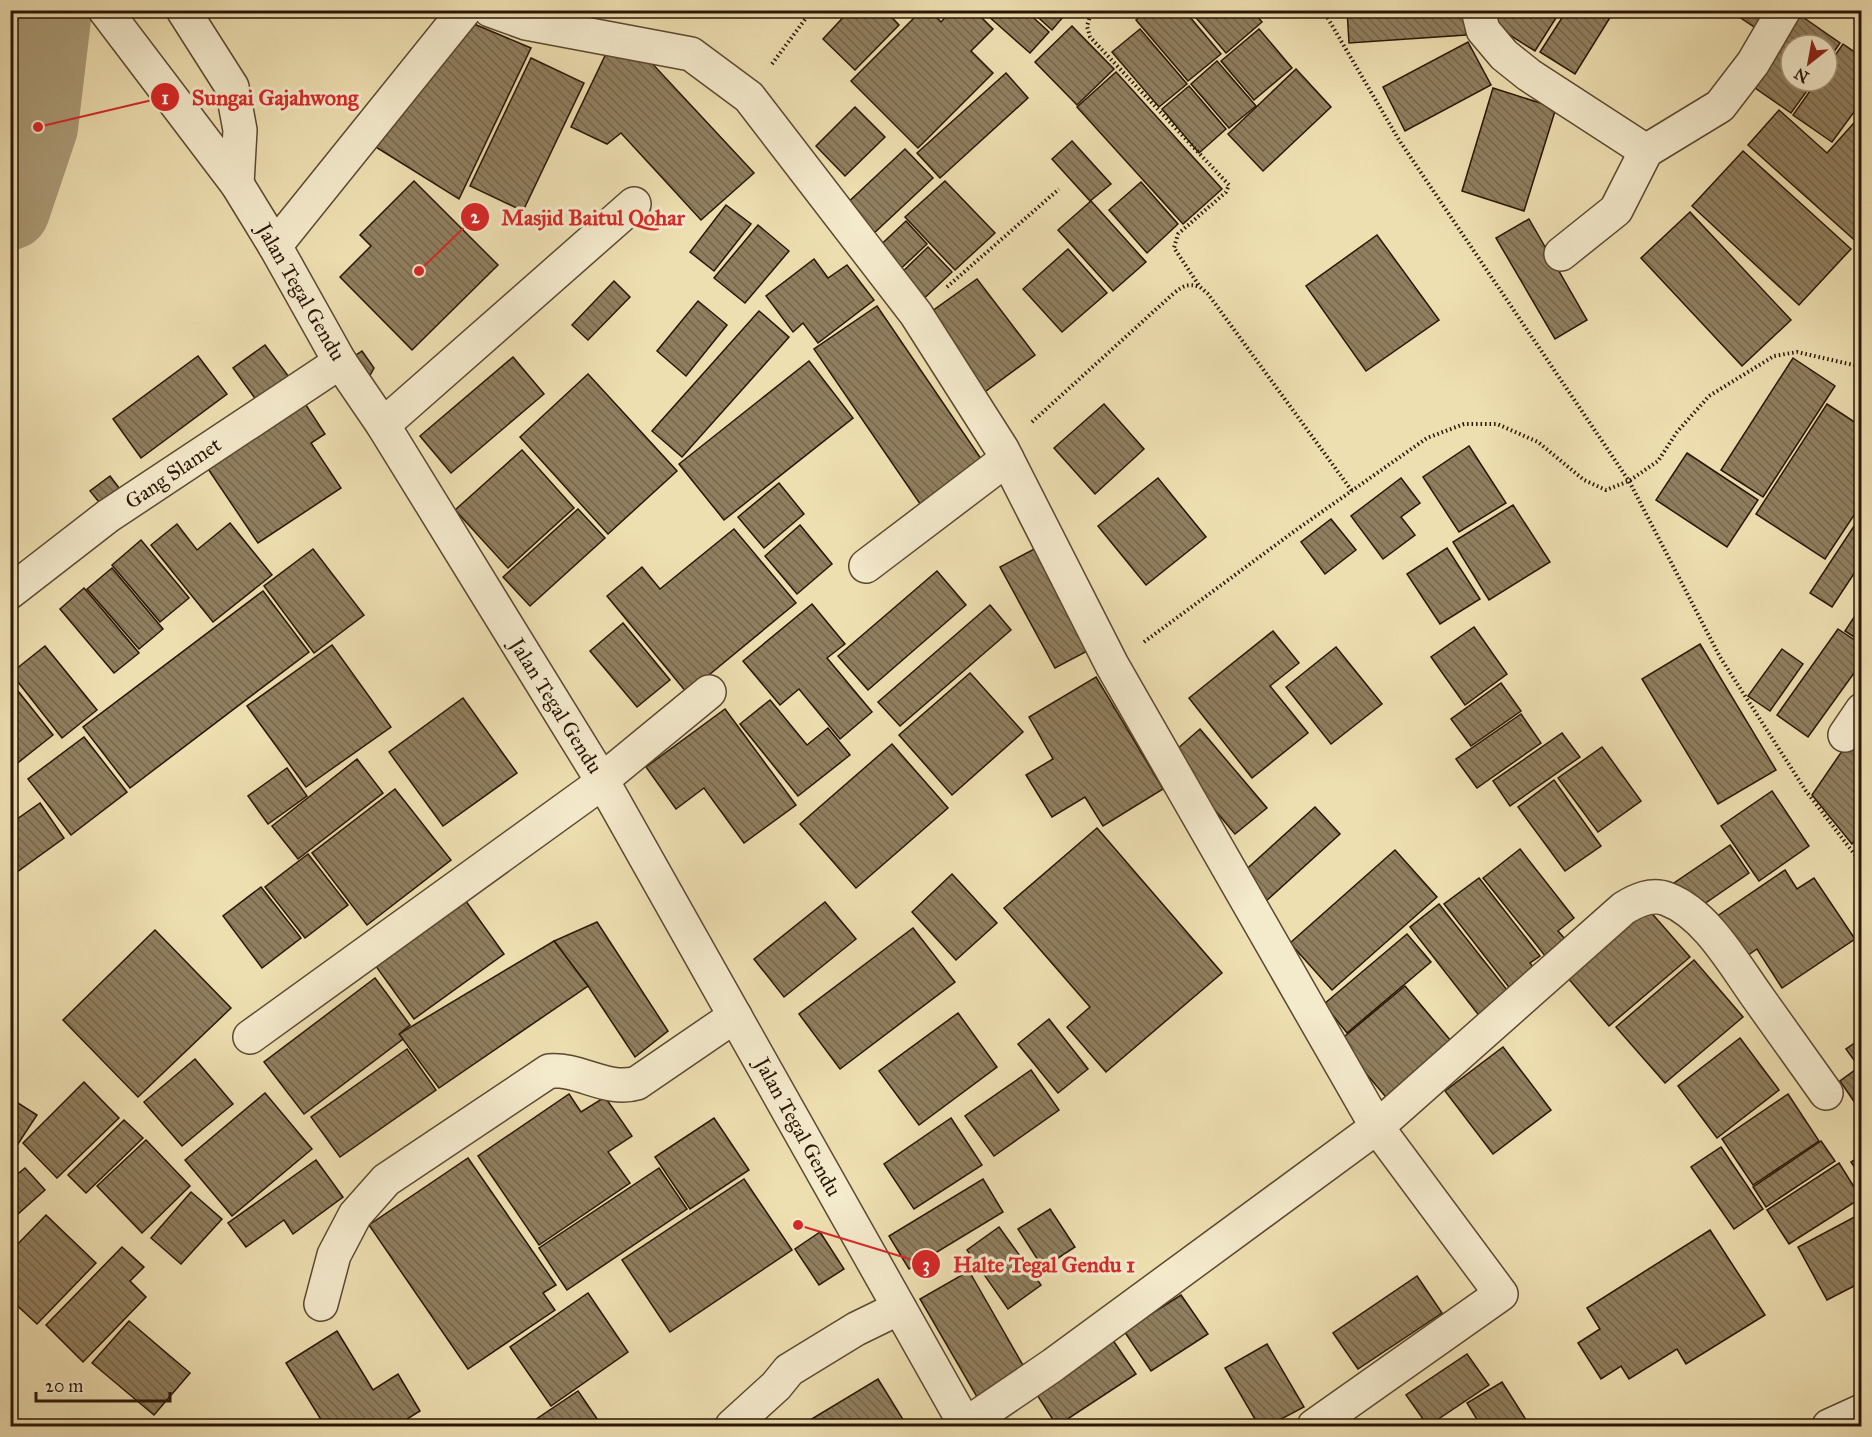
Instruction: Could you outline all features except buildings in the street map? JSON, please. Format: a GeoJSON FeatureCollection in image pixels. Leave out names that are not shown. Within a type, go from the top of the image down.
{"type":"FeatureCollection","features":[{"type":"Feature","properties":{"kind":"street","name":"Jalan Tegal Gendu"},"geometry":{"type":"LineString","coordinates":[[105,10],[237,184],[275,246],[340,362],[383,425],[603,781],[966,1426]]}},
{"type":"Feature","properties":{"kind":"street"},"geometry":{"type":"LineString","coordinates":[[183,10],[231,87],[240,130],[237,184]]}},
{"type":"Feature","properties":{"kind":"street"},"geometry":{"type":"LineString","coordinates":[[275,246],[465,10]]}},
{"type":"Feature","properties":{"kind":"street"},"geometry":{"type":"LineString","coordinates":[[490,10],[526,23],[592,22],[691,54],[749,97],[916,314],[1005,454],[1112,665],[1377,1127],[1501,1294],[1314,1426]]}},
{"type":"Feature","properties":{"kind":"street"},"geometry":{"type":"LineString","coordinates":[[1478,10],[1484,30],[1504,55],[1529,75],[1646,151]]}},
{"type":"Feature","properties":{"kind":"street"},"geometry":{"type":"LineString","coordinates":[[1561,254],[1616,210],[1646,151],[1720,106],[1753,63],[1784,10]]}},
{"type":"Feature","properties":{"kind":"street"},"geometry":{"type":"LineString","coordinates":[[383,425],[634,204]]}},
{"type":"Feature","properties":{"kind":"street","name":"Gang Slamet"},"geometry":{"type":"LineString","coordinates":[[10,592],[108,516],[340,362]]}},
{"type":"Feature","properties":{"kind":"street"},"geometry":{"type":"LineString","coordinates":[[866,566],[1005,454]]}},
{"type":"Feature","properties":{"kind":"street"},"geometry":{"type":"LineString","coordinates":[[250,1037],[603,781],[709,692]]}},
{"type":"Feature","properties":{"kind":"street"},"geometry":{"type":"LineString","coordinates":[[966,1426],[1063,1358],[1377,1127],[1624,908],[1636,900],[1653,896],[1665,898],[1681,905],[1710,930],[1826,1093]]}},
{"type":"Feature","properties":{"kind":"street"},"geometry":{"type":"LineString","coordinates":[[321,1304],[334,1255],[356,1215],[386,1180],[549,1071],[572,1072],[616,1086],[627,1086],[637,1083],[735,1016]]}},
{"type":"Feature","properties":{"kind":"street"},"geometry":{"type":"LineString","coordinates":[[732,1426],[776,1386],[789,1370],[856,1329],[899,1308]]}},
{"type":"Feature","properties":{"kind":"street"},"geometry":{"type":"LineString","coordinates":[[1829,1426],[1862,1411]]}},
{"type":"Feature","properties":{"kind":"path"},"geometry":{"type":"LineString","coordinates":[[749,97],[812,10]]}},
{"type":"Feature","properties":{"kind":"path"},"geometry":{"type":"LineString","coordinates":[[1092,10],[1087,26],[1090,37],[1229,185],[1226,192],[1178,234],[1174,248],[1200,287],[1208,294],[1352,491]]}},
{"type":"Feature","properties":{"kind":"path"},"geometry":{"type":"LineString","coordinates":[[1323,10],[1399,140],[1629,481],[1720,657],[1806,791],[1862,864]]}},
{"type":"Feature","properties":{"kind":"path"},"geometry":{"type":"LineString","coordinates":[[916,314],[1059,189]]}},
{"type":"Feature","properties":{"kind":"path"},"geometry":{"type":"LineString","coordinates":[[1005,454],[1174,293],[1183,286],[1191,284],[1200,287]]}},
{"type":"Feature","properties":{"kind":"path"},"geometry":{"type":"LineString","coordinates":[[1112,665],[1427,438],[1464,424],[1497,424],[1538,442],[1584,480],[1606,490],[1629,481],[1658,461],[1677,432],[1709,396],[1773,356],[1797,352],[1862,367]]}},
{"type":"Feature","properties":{"kind":"waterway"},"geometry":{"type":"LineString","coordinates":[[10,210],[38,127],[52,10]]}},
{"type":"Feature","properties":{"kind":"place","name":"Sungai Gajahwong"},"geometry":{"type":"Point","coordinates":[38,127]}},
{"type":"Feature","properties":{"kind":"place","name":"Masjid Baitul Qohar"},"geometry":{"type":"Point","coordinates":[419,271]}},
{"type":"Feature","properties":{"kind":"place","name":"Halte Tegal Gendu 1"},"geometry":{"type":"Point","coordinates":[798,1225]}}]}
